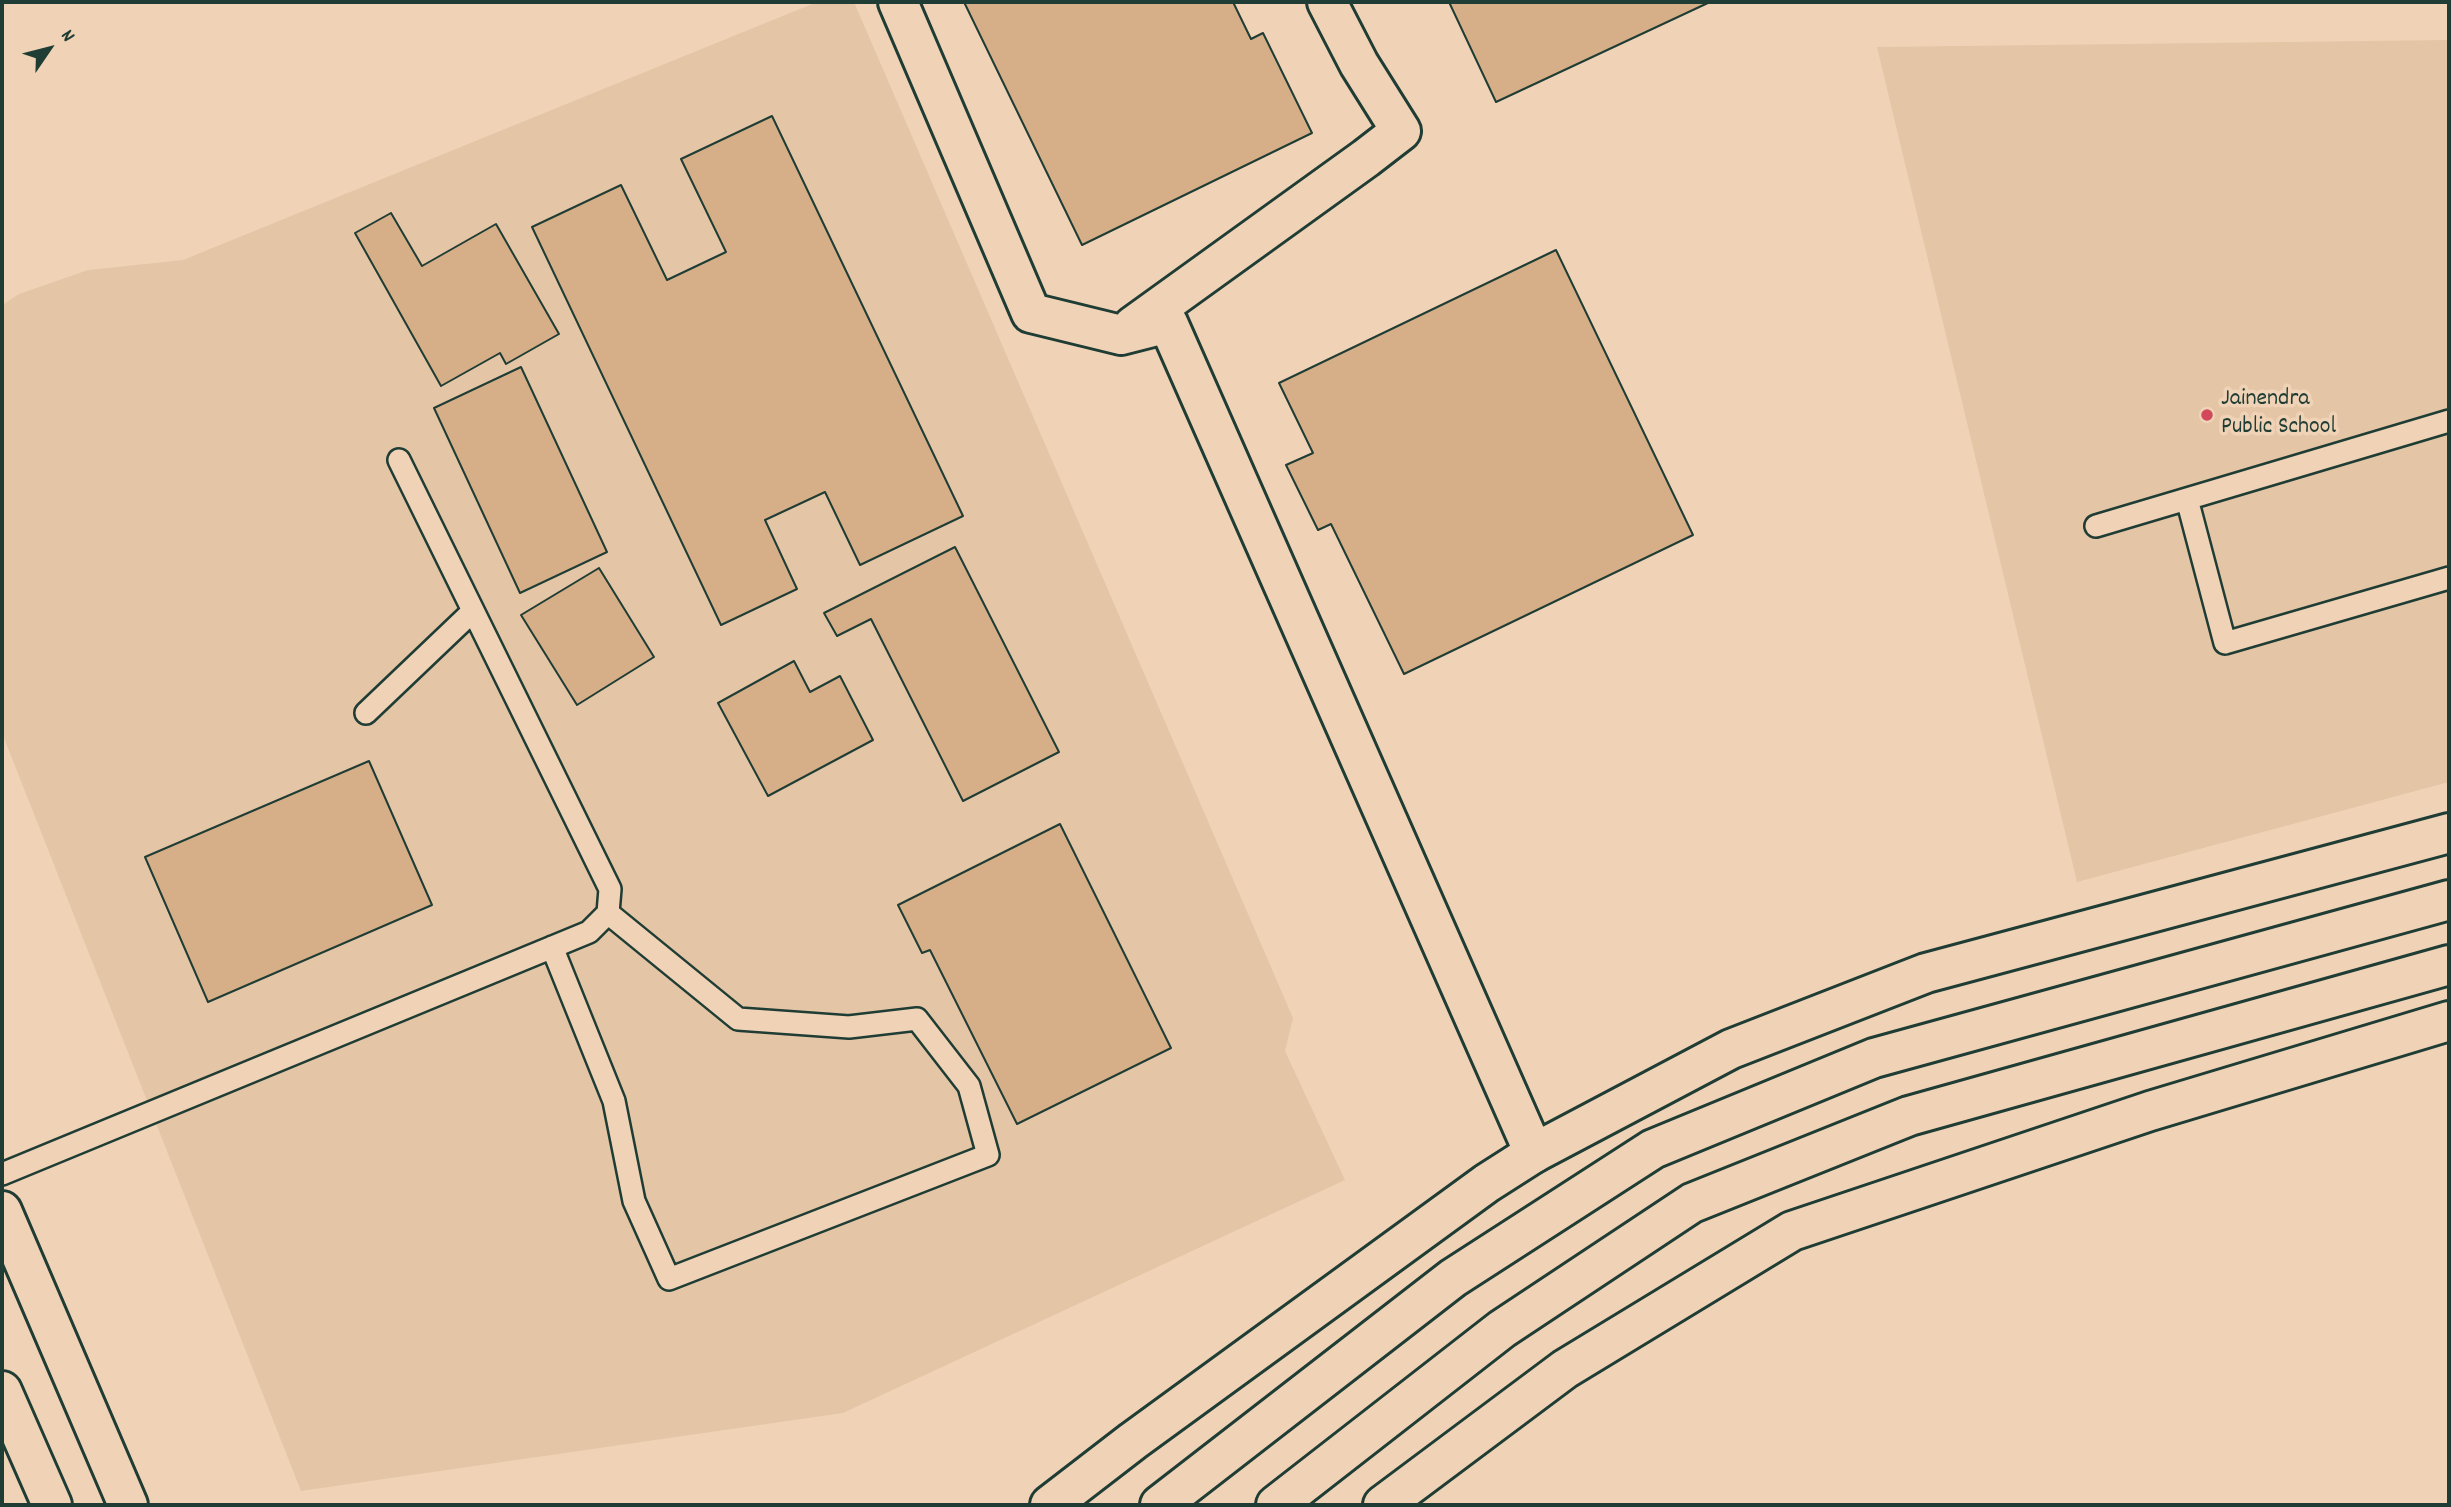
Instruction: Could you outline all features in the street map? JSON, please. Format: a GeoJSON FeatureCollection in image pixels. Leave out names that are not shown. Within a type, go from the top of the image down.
{"type":"FeatureCollection","features":[{"type":"Feature","properties":{"kind":"main road"},"geometry":{"type":"LineString","coordinates":[[898,2],[1031,313],[1121,335],[1168,323],[1534,1153]]}},
{"type":"Feature","properties":{"kind":"main road"},"geometry":{"type":"LineString","coordinates":[[1121,335],[1401,131],[1359,64],[1327,2]]}},
{"type":"Feature","properties":{"kind":"main road"},"geometry":{"type":"LineString","coordinates":[[1050,1505],[1133,1441],[1487,1183],[1534,1153],[1731,1049],[1926,973],[2449,833]]}},
{"type":"Feature","properties":{"kind":"main road"},"geometry":{"type":"LineString","coordinates":[[1160,1505],[1453,1278],[1653,1149],[1874,1058],[2449,900]]}},
{"type":"Feature","properties":{"kind":"main road"},"geometry":{"type":"LineString","coordinates":[[1276,1505],[1502,1329],[1692,1203],[1909,1116],[2449,965]]}},
{"type":"Feature","properties":{"kind":"main road"},"geometry":{"type":"LineString","coordinates":[[1383,1505],[1565,1369],[1792,1231],[2150,1111],[2449,1021]]}},
{"type":"Feature","properties":{"kind":"main road"},"geometry":{"type":"LineString","coordinates":[[2,1211],[128,1505]]}},
{"type":"Feature","properties":{"kind":"main road"},"geometry":{"type":"LineString","coordinates":[[2,1391],[52,1505]]}},
{"type":"Feature","properties":{"kind":"lane"},"geometry":{"type":"LineString","coordinates":[[2096,526],[2449,421]]}},
{"type":"Feature","properties":{"kind":"lane"},"geometry":{"type":"LineString","coordinates":[[2,1174],[589,932],[608,914],[610,889],[399,460]]}},
{"type":"Feature","properties":{"kind":"lane"},"geometry":{"type":"LineString","coordinates":[[2187,499],[2225,643],[2449,578]]}},
{"type":"Feature","properties":{"kind":"lane"},"geometry":{"type":"LineString","coordinates":[[366,713],[473,611]]}},
{"type":"Feature","properties":{"kind":"lane"},"geometry":{"type":"LineString","coordinates":[[552,947],[614,1101],[634,1201],[669,1279],[988,1156],[969,1086],[917,1018],[849,1027],[738,1019],[608,914]]}},
{"type":"Feature","properties":{"kind":"shaded area"},"geometry":{"type":"Polygon","coordinates":[[[817,2],[854,2],[1293,1018],[1285,1051],[1345,1180],[843,1413],[301,1491],[2,733],[2,305],[19,294],[88,270],[183,260],[817,2]]]}},
{"type":"Feature","properties":{"kind":"shaded area","name":"Jainendra Public School"},"geometry":{"type":"Polygon","coordinates":[[[2449,40],[2449,782],[2077,882],[1877,47],[2449,40]]]}},
{"type":"Feature","properties":{"kind":"building"},"geometry":{"type":"Polygon","coordinates":[[[964,2],[1233,2],[1251,39],[1263,33],[1312,133],[1082,245],[964,2]]]}},
{"type":"Feature","properties":{"kind":"building"},"geometry":{"type":"Polygon","coordinates":[[[1449,2],[1710,2],[1496,102],[1449,2]]]}},
{"type":"Feature","properties":{"kind":"building"},"geometry":{"type":"Polygon","coordinates":[[[772,116],[963,516],[860,565],[825,492],[765,520],[797,589],[721,625],[532,227],[621,185],[667,280],[726,252],[681,159],[772,116]]]}},
{"type":"Feature","properties":{"kind":"building"},"geometry":{"type":"Polygon","coordinates":[[[391,213],[422,266],[496,224],[559,334],[506,364],[500,353],[441,386],[355,233],[391,213]]]}},
{"type":"Feature","properties":{"kind":"building"},"geometry":{"type":"Polygon","coordinates":[[[1556,250],[1693,535],[1404,674],[1331,524],[1318,530],[1286,465],[1313,453],[1279,383],[1556,250]]]}},
{"type":"Feature","properties":{"kind":"building"},"geometry":{"type":"Polygon","coordinates":[[[521,367],[607,552],[520,593],[434,408],[521,367]]]}},
{"type":"Feature","properties":{"kind":"building"},"geometry":{"type":"Polygon","coordinates":[[[955,547],[1059,752],[963,801],[871,619],[837,636],[824,613],[955,547]]]}},
{"type":"Feature","properties":{"kind":"building"},"geometry":{"type":"Polygon","coordinates":[[[599,568],[654,657],[577,705],[521,615],[599,568]]]}},
{"type":"Feature","properties":{"kind":"building"},"geometry":{"type":"Polygon","coordinates":[[[794,661],[810,692],[840,676],[873,740],[768,796],[718,703],[794,661]]]}},
{"type":"Feature","properties":{"kind":"building"},"geometry":{"type":"Polygon","coordinates":[[[369,761],[432,905],[208,1002],[145,857],[369,761]]]}},
{"type":"Feature","properties":{"kind":"building"},"geometry":{"type":"Polygon","coordinates":[[[1060,824],[1171,1048],[1017,1124],[930,950],[922,953],[898,905],[1060,824]]]}},
{"type":"Feature","properties":{"kind":"place","name":"Jainendra Public School"},"geometry":{"type":"Point","coordinates":[2207,415]}}]}
